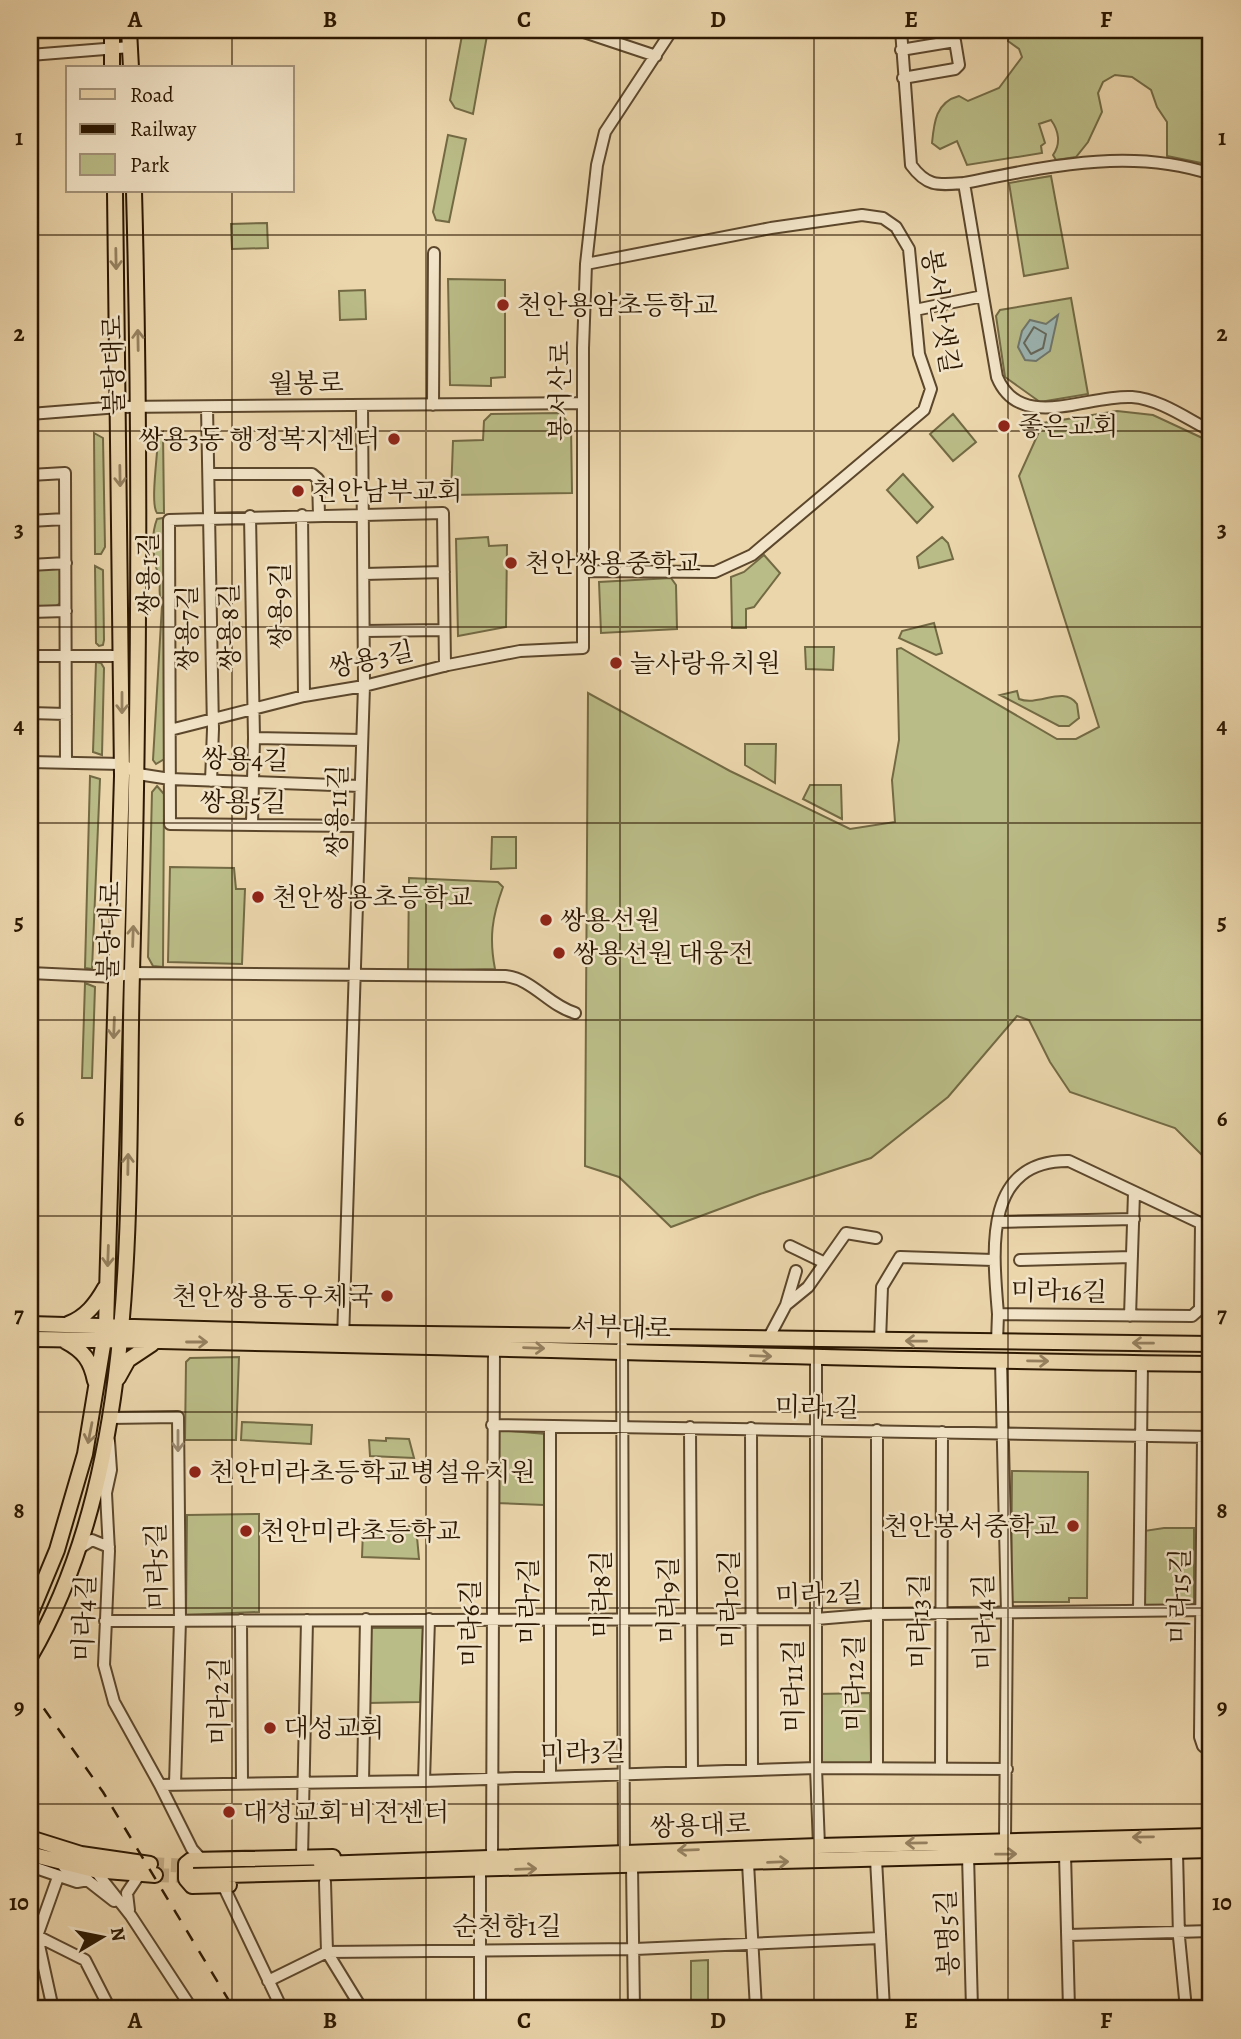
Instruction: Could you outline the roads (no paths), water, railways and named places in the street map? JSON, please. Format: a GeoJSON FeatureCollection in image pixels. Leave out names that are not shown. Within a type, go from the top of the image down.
{"type":"FeatureCollection","features":[{"type":"Feature","properties":{"kind":"main road"},"geometry":{"type":"LineString","coordinates":[[111,30],[112,66]]}},
{"type":"Feature","properties":{"kind":"main road"},"geometry":{"type":"LineString","coordinates":[[130,30],[131,66]]}},
{"type":"Feature","properties":{"kind":"main road","name":"불당대로"},"geometry":{"type":"LineString","coordinates":[[30,1615],[64,1530],[88,1445],[105,1334],[116,977],[130,769],[122,656],[115,192]]}},
{"type":"Feature","properties":{"kind":"main road","name":"불당대로"},"geometry":{"type":"LineString","coordinates":[[30,1657],[56,1608],[78,1549],[100,1471],[122,1327],[132,973],[130,769],[139,408],[134,192]]}},
{"type":"Feature","properties":{"kind":"main road"},"geometry":{"type":"LineString","coordinates":[[123,1281],[130,1308],[135,1316],[150,1328]]}},
{"type":"Feature","properties":{"kind":"main road"},"geometry":{"type":"LineString","coordinates":[[97,1392],[89,1360],[61,1332],[97,1302],[107,1283]]}},
{"type":"Feature","properties":{"kind":"main road","name":"서부대로"},"geometry":{"type":"LineString","coordinates":[[30,1324],[61,1332],[105,1334],[122,1327],[494,1347],[816,1357],[1211,1364]]}},
{"type":"Feature","properties":{"kind":"main road","name":"서부대로"},"geometry":{"type":"LineString","coordinates":[[30,1339],[61,1332]]}},
{"type":"Feature","properties":{"kind":"main road","name":"서부대로"},"geometry":{"type":"LineString","coordinates":[[105,1334],[120,1342],[622,1336],[1211,1344]]}},
{"type":"Feature","properties":{"kind":"main road"},"geometry":{"type":"LineString","coordinates":[[111,1399],[128,1360],[154,1342]]}},
{"type":"Feature","properties":{"kind":"main road","name":"쌍용대로"},"geometry":{"type":"LineString","coordinates":[[192,1867],[1211,1836]]}},
{"type":"Feature","properties":{"kind":"main road"},"geometry":{"type":"LineString","coordinates":[[30,1838],[148,1871]]}},
{"type":"Feature","properties":{"kind":"main road","name":"쌍용대로"},"geometry":{"type":"LineString","coordinates":[[192,1867],[432,1872],[1211,1850]]}},
{"type":"Feature","properties":{"kind":"main road"},"geometry":{"type":"LineString","coordinates":[[30,1854],[91,1875],[148,1871]]}},
{"type":"Feature","properties":{"kind":"main road"},"geometry":{"type":"LineString","coordinates":[[432,1872],[413,1879],[192,1886],[186,1879],[192,1867],[302,1858],[432,1855],[449,1860]]}},
{"type":"Feature","properties":{"kind":"street"},"geometry":{"type":"LineString","coordinates":[[578,30],[653,55]]}},
{"type":"Feature","properties":{"kind":"street","name":"봉서산로"},"geometry":{"type":"LineString","coordinates":[[582,648],[584,571],[581,403],[586,264],[597,165],[605,132],[653,55],[665,30]]}},
{"type":"Feature","properties":{"kind":"street","name":"봉서산로"},"geometry":{"type":"LineString","coordinates":[[582,648],[581,265],[593,165],[601,130],[672,30]]}},
{"type":"Feature","properties":{"kind":"street"},"geometry":{"type":"LineString","coordinates":[[901,30],[911,166],[922,180],[941,185],[964,183],[1055,166],[1108,160],[1158,161],[1211,174]]}},
{"type":"Feature","properties":{"kind":"street"},"geometry":{"type":"LineString","coordinates":[[901,50],[955,41],[959,65],[955,69],[903,79]]}},
{"type":"Feature","properties":{"kind":"street"},"geometry":{"type":"LineString","coordinates":[[30,55],[130,47]]}},
{"type":"Feature","properties":{"kind":"street"},"geometry":{"type":"LineString","coordinates":[[964,183],[996,377],[1001,388],[1016,401],[1042,409],[1123,397],[1148,400],[1211,430]]}},
{"type":"Feature","properties":{"kind":"street","name":"봉서산샛길"},"geometry":{"type":"LineString","coordinates":[[584,571],[715,572],[752,555],[924,410],[931,389],[919,354],[905,237],[883,218],[862,215],[771,228],[586,264]]}},
{"type":"Feature","properties":{"kind":"street"},"geometry":{"type":"LineString","coordinates":[[432,405],[434,253]]}},
{"type":"Feature","properties":{"kind":"street"},"geometry":{"type":"LineString","coordinates":[[915,310],[983,296]]}},
{"type":"Feature","properties":{"kind":"street","name":"월봉로"},"geometry":{"type":"LineString","coordinates":[[30,414],[119,407],[581,403]]}},
{"type":"Feature","properties":{"kind":"street","name":"쌍용11길"},"geometry":{"type":"LineString","coordinates":[[343,1338],[364,686],[362,405]]}},
{"type":"Feature","properties":{"kind":"street","name":"쌍용7길"},"geometry":{"type":"LineString","coordinates":[[207,407],[211,781]]}},
{"type":"Feature","properties":{"kind":"street"},"geometry":{"type":"LineString","coordinates":[[30,475],[65,473],[65,763]]}},
{"type":"Feature","properties":{"kind":"street"},"geometry":{"type":"LineString","coordinates":[[209,474],[312,474],[318,479],[319,515]]}},
{"type":"Feature","properties":{"kind":"street","name":"쌍용1길"},"geometry":{"type":"LineString","coordinates":[[170,779],[169,520],[443,513],[444,572]]}},
{"type":"Feature","properties":{"kind":"street","name":"쌍용9길"},"geometry":{"type":"LineString","coordinates":[[302,515],[304,696]]}},
{"type":"Feature","properties":{"kind":"street","name":"쌍용8길"},"geometry":{"type":"LineString","coordinates":[[250,516],[254,738],[252,824]]}},
{"type":"Feature","properties":{"kind":"street"},"geometry":{"type":"LineString","coordinates":[[30,520],[65,519]]}},
{"type":"Feature","properties":{"kind":"street"},"geometry":{"type":"LineString","coordinates":[[30,565],[66,563]]}},
{"type":"Feature","properties":{"kind":"street"},"geometry":{"type":"LineString","coordinates":[[365,573],[444,572],[445,666]]}},
{"type":"Feature","properties":{"kind":"street"},"geometry":{"type":"LineString","coordinates":[[30,612],[66,611]]}},
{"type":"Feature","properties":{"kind":"street"},"geometry":{"type":"LineString","coordinates":[[364,631],[444,630]]}},
{"type":"Feature","properties":{"kind":"street","name":"쌍용3길"},"geometry":{"type":"LineString","coordinates":[[170,730],[304,696],[364,686],[520,651],[582,648]]}},
{"type":"Feature","properties":{"kind":"street"},"geometry":{"type":"LineString","coordinates":[[30,656],[122,656]]}},
{"type":"Feature","properties":{"kind":"street"},"geometry":{"type":"LineString","coordinates":[[30,713],[66,714]]}},
{"type":"Feature","properties":{"kind":"street"},"geometry":{"type":"LineString","coordinates":[[254,738],[362,740]]}},
{"type":"Feature","properties":{"kind":"street","name":"쌍용4길"},"geometry":{"type":"LineString","coordinates":[[30,762],[130,769],[170,779],[360,786]]}},
{"type":"Feature","properties":{"kind":"street","name":"쌍용5길"},"geometry":{"type":"LineString","coordinates":[[170,779],[170,824],[359,826]]}},
{"type":"Feature","properties":{"kind":"street"},"geometry":{"type":"LineString","coordinates":[[30,973],[116,977],[132,973],[521,978],[556,1006],[575,1013]]}},
{"type":"Feature","properties":{"kind":"street","name":"미라16길"},"geometry":{"type":"LineString","coordinates":[[1048,1161],[1069,1161],[1135,1193],[1206,1226],[1200,1309],[1192,1316],[998,1314],[993,1260],[998,1222],[1008,1188],[1018,1175],[1032,1165],[1048,1161]]}},
{"type":"Feature","properties":{"kind":"street","name":"미라16길"},"geometry":{"type":"LineString","coordinates":[[1130,1316],[1135,1193]]}},
{"type":"Feature","properties":{"kind":"street"},"geometry":{"type":"LineString","coordinates":[[998,1222],[1134,1219]]}},
{"type":"Feature","properties":{"kind":"street"},"geometry":{"type":"LineString","coordinates":[[786,1305],[808,1287],[845,1233],[876,1238]]}},
{"type":"Feature","properties":{"kind":"street"},"geometry":{"type":"LineString","coordinates":[[790,1247],[823,1262]]}},
{"type":"Feature","properties":{"kind":"street","name":"미라16길"},"geometry":{"type":"LineString","coordinates":[[880,1340],[882,1287],[900,1257],[993,1260]]}},
{"type":"Feature","properties":{"kind":"street","name":"미라16길"},"geometry":{"type":"LineString","coordinates":[[1020,1260],[1132,1257]]}},
{"type":"Feature","properties":{"kind":"street"},"geometry":{"type":"LineString","coordinates":[[768,1339],[786,1305],[796,1271]]}},
{"type":"Feature","properties":{"kind":"street"},"geometry":{"type":"LineString","coordinates":[[997,1342],[998,1314]]}},
{"type":"Feature","properties":{"kind":"street","name":"미라8길"},"geometry":{"type":"LineString","coordinates":[[622,1336],[624,1852]]}},
{"type":"Feature","properties":{"kind":"street","name":"미라6길"},"geometry":{"type":"LineString","coordinates":[[492,1858],[494,1347]]}},
{"type":"Feature","properties":{"kind":"street","name":"미라11길"},"geometry":{"type":"LineString","coordinates":[[816,1357],[816,1768],[819,1846]]}},
{"type":"Feature","properties":{"kind":"street","name":"미라14길"},"geometry":{"type":"LineString","coordinates":[[1000,1361],[1007,1613],[1005,1841]]}},
{"type":"Feature","properties":{"kind":"street"},"geometry":{"type":"LineString","coordinates":[[1139,1611],[1142,1363]]}},
{"type":"Feature","properties":{"kind":"street","name":"미라5길"},"geometry":{"type":"LineString","coordinates":[[108,1423],[178,1417],[180,1620],[175,1784]]}},
{"type":"Feature","properties":{"kind":"street","name":"미라4길"},"geometry":{"type":"LineString","coordinates":[[108,1423],[111,1470],[106,1493],[109,1547],[104,1665],[110,1692],[183,1833]]}},
{"type":"Feature","properties":{"kind":"street","name":"미라1길"},"geometry":{"type":"LineString","coordinates":[[492,1425],[1207,1437]]}},
{"type":"Feature","properties":{"kind":"street","name":"미라7길"},"geometry":{"type":"LineString","coordinates":[[550,1426],[550,1776]]}},
{"type":"Feature","properties":{"kind":"street","name":"미라9길"},"geometry":{"type":"LineString","coordinates":[[690,1427],[692,1772]]}},
{"type":"Feature","properties":{"kind":"street","name":"미라10길"},"geometry":{"type":"LineString","coordinates":[[751,1428],[752,1770]]}},
{"type":"Feature","properties":{"kind":"street","name":"미라12길"},"geometry":{"type":"LineString","coordinates":[[877,1430],[877,1768]]}},
{"type":"Feature","properties":{"kind":"street","name":"미라13길"},"geometry":{"type":"LineString","coordinates":[[941,1769],[942,1432]]}},
{"type":"Feature","properties":{"kind":"street","name":"미라15길"},"geometry":{"type":"LineString","coordinates":[[1207,1437],[1206,1610],[1200,1737],[1203,1746],[1211,1751]]}},
{"type":"Feature","properties":{"kind":"street"},"geometry":{"type":"LineString","coordinates":[[78,1549],[92,1540],[109,1547]]}},
{"type":"Feature","properties":{"kind":"street","name":"미라2길"},"geometry":{"type":"LineString","coordinates":[[105,1621],[816,1619],[877,1614],[1206,1610]]}},
{"type":"Feature","properties":{"kind":"street"},"geometry":{"type":"LineString","coordinates":[[363,1782],[366,1619]]}},
{"type":"Feature","properties":{"kind":"street"},"geometry":{"type":"LineString","coordinates":[[424,1781],[429,1619]]}},
{"type":"Feature","properties":{"kind":"street","name":"미라2길"},"geometry":{"type":"LineString","coordinates":[[241,1620],[242,1783]]}},
{"type":"Feature","properties":{"kind":"street"},"geometry":{"type":"LineString","coordinates":[[302,1858],[307,1620]]}},
{"type":"Feature","properties":{"kind":"street","name":"미라3길"},"geometry":{"type":"LineString","coordinates":[[160,1785],[424,1781],[816,1768],[1007,1769]]}},
{"type":"Feature","properties":{"kind":"street"},"geometry":{"type":"LineString","coordinates":[[183,1833],[192,1867]]}},
{"type":"Feature","properties":{"kind":"street"},"geometry":{"type":"LineString","coordinates":[[183,1833],[192,1867]]}},
{"type":"Feature","properties":{"kind":"street"},"geometry":{"type":"LineString","coordinates":[[624,1852],[632,1866],[634,2009]]}},
{"type":"Feature","properties":{"kind":"street"},"geometry":{"type":"LineString","coordinates":[[1177,1852],[1179,1933],[1186,2009]]}},
{"type":"Feature","properties":{"kind":"street"},"geometry":{"type":"LineString","coordinates":[[80,1854],[91,1875],[131,1916],[192,2009]]}},
{"type":"Feature","properties":{"kind":"street"},"geometry":{"type":"LineString","coordinates":[[1065,1854],[1069,2009]]}},
{"type":"Feature","properties":{"kind":"street","name":"봉명5길"},"geometry":{"type":"LineString","coordinates":[[968,1855],[972,2009]]}},
{"type":"Feature","properties":{"kind":"street"},"geometry":{"type":"LineString","coordinates":[[876,1858],[884,2009]]}},
{"type":"Feature","properties":{"kind":"street","name":"쌍용대로"},"geometry":{"type":"LineString","coordinates":[[748,1863],[754,1943]]}},
{"type":"Feature","properties":{"kind":"street"},"geometry":{"type":"LineString","coordinates":[[30,1866],[76,1882],[91,1875]]}},
{"type":"Feature","properties":{"kind":"street"},"geometry":{"type":"LineString","coordinates":[[131,1916],[127,1893],[148,1871]]}},
{"type":"Feature","properties":{"kind":"street"},"geometry":{"type":"LineString","coordinates":[[480,1871],[480,2009]]}},
{"type":"Feature","properties":{"kind":"street"},"geometry":{"type":"LineString","coordinates":[[53,2009],[33,1937],[58,1877]]}},
{"type":"Feature","properties":{"kind":"street"},"geometry":{"type":"LineString","coordinates":[[325,1882],[327,1952],[362,2009]]}},
{"type":"Feature","properties":{"kind":"street"},"geometry":{"type":"LineString","coordinates":[[223,1885],[282,2009]]}},
{"type":"Feature","properties":{"kind":"street"},"geometry":{"type":"LineString","coordinates":[[1068,1936],[1211,1931]]}},
{"type":"Feature","properties":{"kind":"street"},"geometry":{"type":"LineString","coordinates":[[33,1937],[85,1960],[110,2009]]}},
{"type":"Feature","properties":{"kind":"street","name":"순천향1길"},"geometry":{"type":"LineString","coordinates":[[268,1981],[327,1952],[481,1948],[635,1949],[880,1938]]}},
{"type":"Feature","properties":{"kind":"street"},"geometry":{"type":"LineString","coordinates":[[754,1943],[756,2009]]}},
{"type":"Feature","properties":{"kind":"water"},"geometry":{"type":"Polygon","coordinates":[[[1058,315],[1050,351],[1036,361],[1025,360],[1018,347],[1022,331],[1030,320],[1046,324],[1058,315]]]}},
{"type":"Feature","properties":{"kind":"tunnel"},"geometry":{"type":"LineString","coordinates":[[150,1864],[190,1866]]}},
{"type":"Feature","properties":{"kind":"tunnel"},"geometry":{"type":"LineString","coordinates":[[155,1875],[189,1876]]}},
{"type":"Feature","properties":{"kind":"railway"},"geometry":{"type":"LineString","coordinates":[[30,1689],[103,1792],[234,2009]]}},
{"type":"Feature","properties":{"kind":"place","name":"천안용암초등학교"},"geometry":{"type":"Point","coordinates":[503,305]}},
{"type":"Feature","properties":{"kind":"place","name":"좋은교회"},"geometry":{"type":"Point","coordinates":[1004,426]}},
{"type":"Feature","properties":{"kind":"place","name":"쌍용3동 행정복지센터"},"geometry":{"type":"Point","coordinates":[394,439]}},
{"type":"Feature","properties":{"kind":"place","name":"천안남부교회"},"geometry":{"type":"Point","coordinates":[298,491]}},
{"type":"Feature","properties":{"kind":"place","name":"천안쌍용중학교"},"geometry":{"type":"Point","coordinates":[511,563]}},
{"type":"Feature","properties":{"kind":"place","name":"늘사랑유치원"},"geometry":{"type":"Point","coordinates":[616,663]}},
{"type":"Feature","properties":{"kind":"place","name":"천안쌍용초등학교"},"geometry":{"type":"Point","coordinates":[258,897]}},
{"type":"Feature","properties":{"kind":"place","name":"쌍용선원"},"geometry":{"type":"Point","coordinates":[546,920]}},
{"type":"Feature","properties":{"kind":"place","name":"쌍용선원 대웅전"},"geometry":{"type":"Point","coordinates":[559,953]}},
{"type":"Feature","properties":{"kind":"place","name":"천안쌍용동우체국"},"geometry":{"type":"Point","coordinates":[387,1296]}},
{"type":"Feature","properties":{"kind":"place","name":"천안미라초등학교병설유치원"},"geometry":{"type":"Point","coordinates":[195,1472]}},
{"type":"Feature","properties":{"kind":"place","name":"천안봉서중학교"},"geometry":{"type":"Point","coordinates":[1073,1526]}},
{"type":"Feature","properties":{"kind":"place","name":"천안미라초등학교"},"geometry":{"type":"Point","coordinates":[246,1531]}},
{"type":"Feature","properties":{"kind":"place","name":"대성교회"},"geometry":{"type":"Point","coordinates":[270,1728]}},
{"type":"Feature","properties":{"kind":"place","name":"대성교회 비전센터"},"geometry":{"type":"Point","coordinates":[229,1812]}}]}
